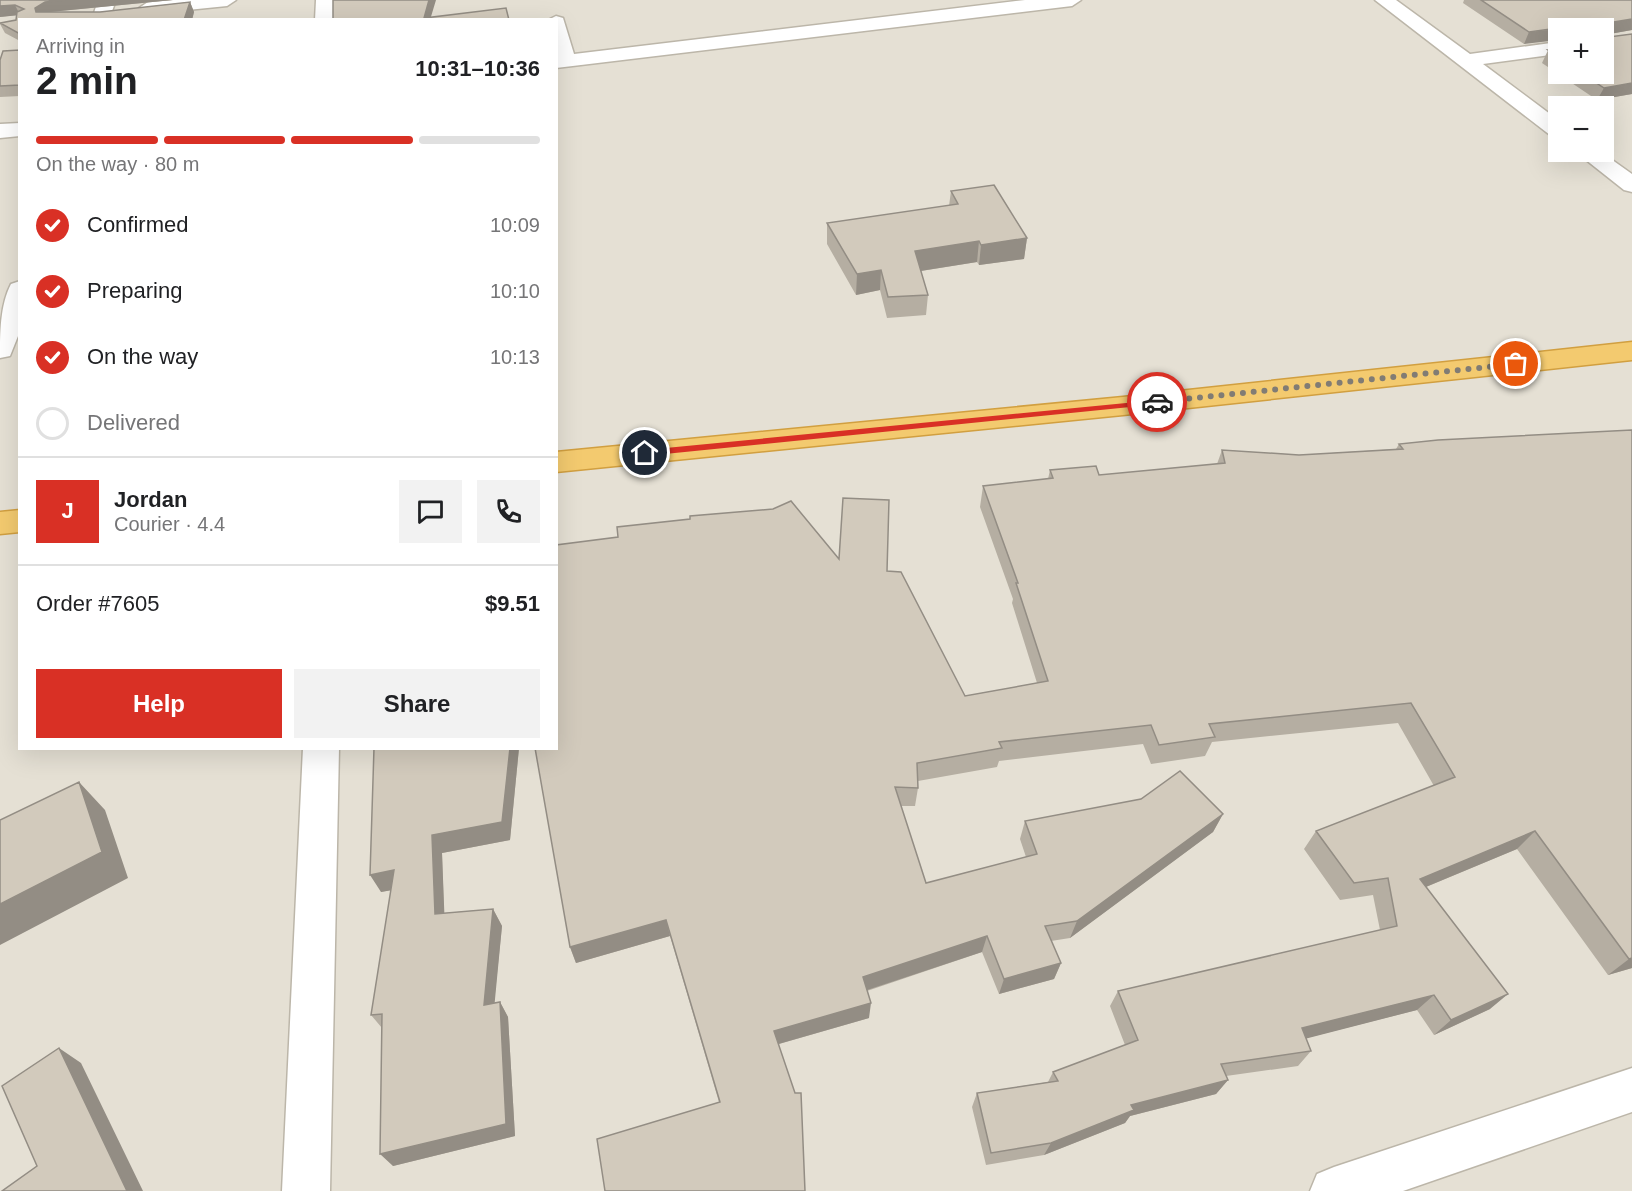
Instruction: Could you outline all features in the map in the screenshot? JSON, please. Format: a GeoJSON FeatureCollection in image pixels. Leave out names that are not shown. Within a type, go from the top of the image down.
{"type":"FeatureCollection","features":[{"type":"Feature","properties":{"kind":"highway"},"geometry":{"type":"LineString","coordinates":[[558,462],[1135,405],[1632,351]]}},
{"type":"Feature","properties":{"kind":"highway"},"geometry":{"type":"LineString","coordinates":[[0,523],[18,521]]}},
{"type":"Feature","properties":{"kind":"street"},"geometry":{"type":"LineString","coordinates":[[82,16],[105,7],[226,0]]}},
{"type":"Feature","properties":{"kind":"street"},"geometry":{"type":"LineString","coordinates":[[325,0],[325,18]]}},
{"type":"Feature","properties":{"kind":"street"},"geometry":{"type":"LineString","coordinates":[[551,0],[555,18]]}},
{"type":"Feature","properties":{"kind":"street"},"geometry":{"type":"LineString","coordinates":[[558,37],[561,62],[964,6],[1072,0]]}},
{"type":"Feature","properties":{"kind":"street"},"geometry":{"type":"LineString","coordinates":[[1384,0],[1548,123]]}},
{"type":"Feature","properties":{"kind":"street"},"geometry":{"type":"LineString","coordinates":[[1465,61],[1548,49]]}},
{"type":"Feature","properties":{"kind":"street"},"geometry":{"type":"LineString","coordinates":[[0,131],[18,129]]}},
{"type":"Feature","properties":{"kind":"street"},"geometry":{"type":"LineString","coordinates":[[1601,162],[1632,185]]}},
{"type":"Feature","properties":{"kind":"street"},"geometry":{"type":"LineString","coordinates":[[0,281],[18,278]]}},
{"type":"Feature","properties":{"kind":"street"},"geometry":{"type":"LineString","coordinates":[[0,350],[18,295]]}},
{"type":"Feature","properties":{"kind":"street"},"geometry":{"type":"LineString","coordinates":[[306,1191],[321,750]]}},
{"type":"Feature","properties":{"kind":"street"},"geometry":{"type":"LineString","coordinates":[[1334,1191],[1406,1180],[1632,1090]]}},
{"type":"Feature","properties":{"kind":"shaded area"},"geometry":{"type":"Polygon","coordinates":[[[0,0],[1632,0],[1632,1191],[0,1191],[0,0]]]}},
{"type":"Feature","properties":{"kind":"building"},"geometry":{"type":"Polygon","coordinates":[[[0,0],[65,0],[45,2],[35,8],[36,12],[100,12],[190,2],[185,18],[18,18],[18,33],[0,23],[16,20],[17,12],[24,9],[15,5],[0,6],[0,0]]]}},
{"type":"Feature","properties":{"kind":"building"},"geometry":{"type":"Polygon","coordinates":[[[333,0],[429,0],[424,18],[333,18],[333,0]]]}},
{"type":"Feature","properties":{"kind":"building"},"geometry":{"type":"Polygon","coordinates":[[[1481,0],[1632,0],[1632,19],[1614,22],[1614,18],[1548,18],[1548,29],[1529,32],[1481,0]]]}},
{"type":"Feature","properties":{"kind":"building"},"geometry":{"type":"Polygon","coordinates":[[[506,8],[508,18],[424,18],[506,8]]]}},
{"type":"Feature","properties":{"kind":"building"},"geometry":{"type":"Polygon","coordinates":[[[1632,34],[1632,83],[1604,88],[1598,84],[1614,84],[1614,36],[1632,34]]]}},
{"type":"Feature","properties":{"kind":"building"},"geometry":{"type":"Polygon","coordinates":[[[18,50],[18,85],[0,86],[0,60],[3,51],[18,50]]]}},
{"type":"Feature","properties":{"kind":"building"},"geometry":{"type":"Polygon","coordinates":[[[994,185],[1027,238],[981,245],[979,241],[915,251],[928,295],[888,297],[881,270],[857,274],[827,223],[958,204],[951,191],[994,185]]]}},
{"type":"Feature","properties":{"kind":"building"},"geometry":{"type":"Polygon","coordinates":[[[1632,430],[1632,958],[1629,959],[1535,831],[1420,879],[1508,994],[1451,1020],[1434,995],[1302,1028],[1311,1051],[1221,1064],[1228,1080],[1131,1105],[1134,1110],[1051,1143],[991,1153],[977,1093],[1058,1081],[1053,1072],[1138,1040],[1118,991],[1397,926],[1388,878],[1354,883],[1316,831],[1455,777],[1411,703],[1209,724],[1215,737],[1159,745],[1151,725],[999,742],[1002,748],[917,763],[918,788],[895,787],[926,883],[1037,854],[1025,821],[1141,799],[1180,771],[1223,814],[1077,921],[1045,926],[1061,963],[1004,979],[987,936],[863,977],[871,1003],[774,1031],[795,1093],[801,1093],[805,1191],[605,1191],[597,1139],[720,1102],[666,920],[570,947],[535,750],[558,750],[558,545],[618,537],[617,527],[690,519],[690,516],[773,509],[791,501],[839,559],[843,498],[889,500],[887,571],[901,572],[965,696],[1048,681],[1016,583],[1018,583],[983,486],[1053,478],[1050,470],[1096,466],[1099,475],[1225,463],[1222,450],[1299,455],[1403,449],[1399,444],[1632,430]]]}},
{"type":"Feature","properties":{"kind":"building"},"geometry":{"type":"Polygon","coordinates":[[[374,750],[510,750],[502,822],[432,835],[435,914],[493,909],[484,1005],[500,1002],[506,1124],[380,1154],[382,1014],[371,1015],[394,870],[370,875],[374,750]]]}},
{"type":"Feature","properties":{"kind":"building"},"geometry":{"type":"Polygon","coordinates":[[[79,782],[102,852],[0,904],[0,820],[79,782]]]}},
{"type":"Feature","properties":{"kind":"building"},"geometry":{"type":"Polygon","coordinates":[[[59,1048],[127,1191],[2,1191],[37,1166],[2,1086],[59,1048]]]}},
{"type":"Feature","properties":{"kind":"way so far"},"geometry":{"type":"LineString","coordinates":[[1157,402],[1516,364]]}},
{"type":"Feature","properties":{"kind":"route"},"geometry":{"type":"LineString","coordinates":[[645,453],[1157,402]]}}]}
